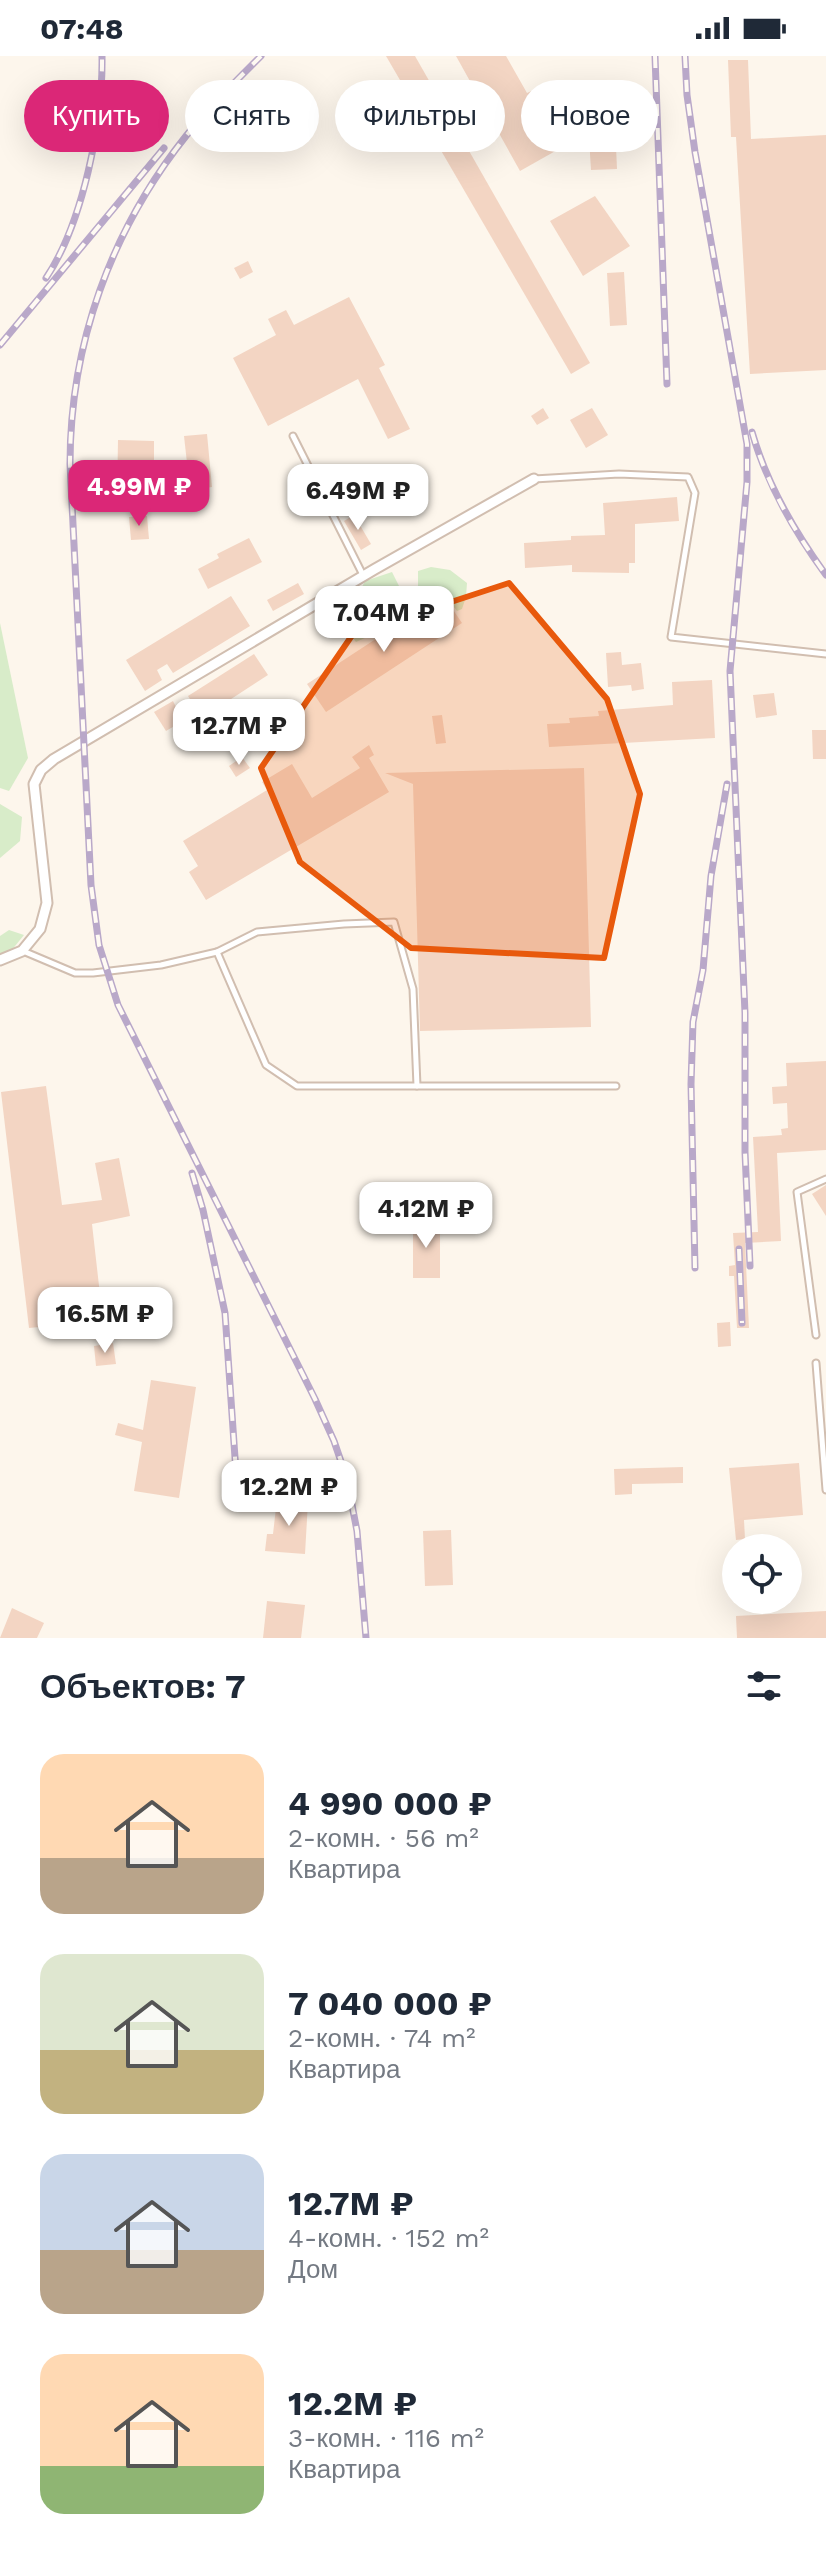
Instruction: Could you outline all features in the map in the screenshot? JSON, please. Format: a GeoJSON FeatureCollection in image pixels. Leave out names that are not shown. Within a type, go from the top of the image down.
{"type":"FeatureCollection","features":[{"type":"Feature","properties":{"kind":"street"},"geometry":{"type":"LineString","coordinates":[[0,960],[22,951],[40,929],[47,903],[34,784],[41,770],[83,741],[534,479]]}},
{"type":"Feature","properties":{"kind":"lane"},"geometry":{"type":"LineString","coordinates":[[293,436],[363,576]]}},
{"type":"Feature","properties":{"kind":"lane"},"geometry":{"type":"LineString","coordinates":[[534,479],[619,474],[688,477],[695,493],[671,637],[826,654]]}},
{"type":"Feature","properties":{"kind":"lane"},"geometry":{"type":"LineString","coordinates":[[22,951],[83,974],[161,965],[217,952],[257,932],[394,922],[413,989],[417,1086]]}},
{"type":"Feature","properties":{"kind":"lane"},"geometry":{"type":"LineString","coordinates":[[217,952],[266,1065],[297,1086],[616,1086]]}},
{"type":"Feature","properties":{"kind":"lane"},"geometry":{"type":"LineString","coordinates":[[816,1335],[797,1192],[826,1179]]}},
{"type":"Feature","properties":{"kind":"lane"},"geometry":{"type":"LineString","coordinates":[[816,1363],[826,1490]]}},
{"type":"Feature","properties":{"kind":"highlighted area"},"geometry":{"type":"Polygon","coordinates":[[[509,583],[607,699],[640,794],[604,958],[411,948],[300,862],[261,768],[353,634],[509,583]]]}},
{"type":"Feature","properties":{"kind":"green space"},"geometry":{"type":"Polygon","coordinates":[[[431,567],[450,570],[467,583],[462,609],[457,611],[443,593],[418,587],[418,571],[431,567]]]}},
{"type":"Feature","properties":{"kind":"green space"},"geometry":{"type":"Polygon","coordinates":[[[392,572],[409,606],[384,623],[360,591],[365,581],[392,572]]]}},
{"type":"Feature","properties":{"kind":"green space"},"geometry":{"type":"Polygon","coordinates":[[[358,597],[378,626],[376,633],[356,642],[347,625],[338,622],[336,611],[358,597]]]}},
{"type":"Feature","properties":{"kind":"green space"},"geometry":{"type":"Polygon","coordinates":[[[0,623],[28,758],[9,791],[0,788],[0,623]]]}},
{"type":"Feature","properties":{"kind":"green space"},"geometry":{"type":"Polygon","coordinates":[[[0,804],[22,817],[20,841],[0,858],[0,804]]]}},
{"type":"Feature","properties":{"kind":"green space"},"geometry":{"type":"Polygon","coordinates":[[[9,930],[24,935],[11,951],[0,956],[0,936],[9,930]]]}},
{"type":"Feature","properties":{"kind":"building"},"geometry":{"type":"Polygon","coordinates":[[[386,56],[415,56],[429,80],[400,80],[386,56]]]}},
{"type":"Feature","properties":{"kind":"building"},"geometry":{"type":"Polygon","coordinates":[[[456,56],[506,56],[521,82],[521,152],[554,152],[520,171],[505,144],[505,80],[469,80],[456,56]]]}},
{"type":"Feature","properties":{"kind":"building"},"geometry":{"type":"Polygon","coordinates":[[[728,60],[748,60],[751,139],[826,135],[826,370],[750,374],[736,137],[731,137],[728,60]]]}},
{"type":"Feature","properties":{"kind":"building"},"geometry":{"type":"Polygon","coordinates":[[[442,152],[470,152],[590,363],[571,374],[442,152]]]}},
{"type":"Feature","properties":{"kind":"building"},"geometry":{"type":"Polygon","coordinates":[[[590,152],[616,152],[617,169],[591,170],[590,152]]]}},
{"type":"Feature","properties":{"kind":"building"},"geometry":{"type":"Polygon","coordinates":[[[595,196],[630,246],[583,276],[550,221],[595,196]]]}},
{"type":"Feature","properties":{"kind":"building"},"geometry":{"type":"Polygon","coordinates":[[[248,261],[253,272],[240,279],[234,268],[248,261]]]}},
{"type":"Feature","properties":{"kind":"building"},"geometry":{"type":"Polygon","coordinates":[[[624,272],[627,325],[610,326],[607,273],[624,272]]]}},
{"type":"Feature","properties":{"kind":"building"},"geometry":{"type":"Polygon","coordinates":[[[349,297],[385,365],[379,368],[410,429],[388,439],[358,379],[268,426],[233,358],[276,335],[268,319],[286,310],[294,325],[349,297]]]}},
{"type":"Feature","properties":{"kind":"building"},"geometry":{"type":"Polygon","coordinates":[[[543,408],[549,418],[537,425],[531,416],[543,408]]]}},
{"type":"Feature","properties":{"kind":"building"},"geometry":{"type":"Polygon","coordinates":[[[592,408],[608,435],[586,448],[570,420],[592,408]]]}},
{"type":"Feature","properties":{"kind":"building"},"geometry":{"type":"Polygon","coordinates":[[[207,434],[212,487],[190,490],[184,436],[207,434]]]}},
{"type":"Feature","properties":{"kind":"building"},"geometry":{"type":"Polygon","coordinates":[[[118,440],[154,441],[154,498],[117,497],[118,440]]]}},
{"type":"Feature","properties":{"kind":"building"},"geometry":{"type":"Polygon","coordinates":[[[677,497],[679,521],[635,524],[635,563],[629,563],[629,573],[572,572],[572,565],[525,568],[524,543],[605,535],[603,503],[677,497]]]}},
{"type":"Feature","properties":{"kind":"building"},"geometry":{"type":"Polygon","coordinates":[[[354,515],[371,544],[361,550],[344,521],[354,515]]]}},
{"type":"Feature","properties":{"kind":"building"},"geometry":{"type":"Polygon","coordinates":[[[147,516],[149,539],[131,540],[129,517],[147,516]]]}},
{"type":"Feature","properties":{"kind":"building"},"geometry":{"type":"Polygon","coordinates":[[[249,538],[262,562],[208,589],[198,569],[219,558],[217,554],[249,538]]]}},
{"type":"Feature","properties":{"kind":"building"},"geometry":{"type":"Polygon","coordinates":[[[298,583],[304,594],[273,611],[267,600],[298,583]]]}},
{"type":"Feature","properties":{"kind":"building"},"geometry":{"type":"Polygon","coordinates":[[[443,595],[462,623],[326,712],[307,684],[443,595]]]}},
{"type":"Feature","properties":{"kind":"building"},"geometry":{"type":"Polygon","coordinates":[[[231,596],[250,626],[173,673],[167,664],[157,670],[162,680],[145,691],[126,660],[231,596]]]}},
{"type":"Feature","properties":{"kind":"building"},"geometry":{"type":"Polygon","coordinates":[[[621,652],[622,665],[641,663],[644,689],[632,691],[631,685],[608,687],[606,653],[621,652]]]}},
{"type":"Feature","properties":{"kind":"building"},"geometry":{"type":"Polygon","coordinates":[[[254,654],[268,675],[202,718],[188,696],[254,654]]]}},
{"type":"Feature","properties":{"kind":"building"},"geometry":{"type":"Polygon","coordinates":[[[712,680],[715,738],[549,747],[547,724],[570,723],[569,718],[599,716],[598,711],[673,705],[672,682],[712,680]]]}},
{"type":"Feature","properties":{"kind":"building"},"geometry":{"type":"Polygon","coordinates":[[[774,693],[777,715],[756,718],[753,695],[774,693]]]}},
{"type":"Feature","properties":{"kind":"building"},"geometry":{"type":"Polygon","coordinates":[[[173,701],[183,721],[166,731],[154,712],[173,701]]]}},
{"type":"Feature","properties":{"kind":"building"},"geometry":{"type":"Polygon","coordinates":[[[442,715],[446,743],[436,744],[432,716],[442,715]]]}},
{"type":"Feature","properties":{"kind":"building"},"geometry":{"type":"Polygon","coordinates":[[[812,730],[826,730],[826,759],[813,759],[812,730]]]}},
{"type":"Feature","properties":{"kind":"building"},"geometry":{"type":"Polygon","coordinates":[[[369,745],[374,755],[369,758],[389,792],[206,900],[189,872],[198,866],[183,841],[267,790],[262,782],[292,764],[312,798],[360,768],[352,757],[369,745]]]}},
{"type":"Feature","properties":{"kind":"building"},"geometry":{"type":"Polygon","coordinates":[[[242,757],[250,768],[236,777],[229,766],[242,757]]]}},
{"type":"Feature","properties":{"kind":"building"},"geometry":{"type":"Polygon","coordinates":[[[584,768],[591,1027],[420,1031],[413,784],[385,773],[584,768]]]}},
{"type":"Feature","properties":{"kind":"building"},"geometry":{"type":"Polygon","coordinates":[[[826,1061],[826,1150],[777,1153],[781,1241],[745,1243],[749,1328],[737,1328],[734,1276],[729,1276],[729,1266],[735,1265],[733,1233],[758,1232],[753,1137],[782,1135],[781,1129],[788,1128],[787,1103],[773,1104],[772,1087],[787,1086],[786,1063],[826,1061]]]}},
{"type":"Feature","properties":{"kind":"building"},"geometry":{"type":"Polygon","coordinates":[[[46,1086],[62,1205],[102,1200],[95,1163],[119,1158],[130,1216],[92,1224],[103,1321],[29,1328],[1,1092],[46,1086]]]}},
{"type":"Feature","properties":{"kind":"building"},"geometry":{"type":"Polygon","coordinates":[[[826,1185],[826,1216],[812,1194],[826,1185]]]}},
{"type":"Feature","properties":{"kind":"building"},"geometry":{"type":"Polygon","coordinates":[[[413,1221],[440,1221],[440,1278],[413,1278],[413,1221]]]}},
{"type":"Feature","properties":{"kind":"building"},"geometry":{"type":"Polygon","coordinates":[[[730,1322],[731,1346],[718,1347],[717,1323],[730,1322]]]}},
{"type":"Feature","properties":{"kind":"building"},"geometry":{"type":"Polygon","coordinates":[[[113,1343],[116,1364],[96,1366],[94,1346],[113,1343]]]}},
{"type":"Feature","properties":{"kind":"building"},"geometry":{"type":"Polygon","coordinates":[[[151,1380],[196,1387],[179,1498],[134,1491],[142,1442],[115,1435],[118,1423],[143,1430],[151,1380]]]}},
{"type":"Feature","properties":{"kind":"building"},"geometry":{"type":"Polygon","coordinates":[[[799,1463],[803,1515],[744,1520],[745,1534],[735,1534],[729,1468],[799,1463]]]}},
{"type":"Feature","properties":{"kind":"building"},"geometry":{"type":"Polygon","coordinates":[[[683,1467],[683,1483],[632,1484],[632,1494],[615,1495],[614,1469],[683,1467]]]}},
{"type":"Feature","properties":{"kind":"building"},"geometry":{"type":"Polygon","coordinates":[[[277,1499],[308,1502],[305,1554],[265,1551],[267,1534],[273,1534],[277,1499]]]}},
{"type":"Feature","properties":{"kind":"building"},"geometry":{"type":"Polygon","coordinates":[[[451,1530],[453,1585],[425,1586],[423,1531],[451,1530]]]}},
{"type":"Feature","properties":{"kind":"building"},"geometry":{"type":"Polygon","coordinates":[[[267,1601],[305,1605],[301,1638],[263,1638],[267,1601]]]}},
{"type":"Feature","properties":{"kind":"building"},"geometry":{"type":"Polygon","coordinates":[[[12,1608],[44,1623],[37,1638],[0,1638],[12,1608]]]}},
{"type":"Feature","properties":{"kind":"building"},"geometry":{"type":"Polygon","coordinates":[[[826,1611],[826,1638],[737,1638],[736,1616],[826,1611]]]}},
{"type":"Feature","properties":{"kind":"railway"},"geometry":{"type":"LineString","coordinates":[[46,278],[70,229],[88,171],[99,111],[102,56]]}},
{"type":"Feature","properties":{"kind":"railway"},"geometry":{"type":"LineString","coordinates":[[261,56],[186,136],[136,210],[100,290],[78,375],[70,464],[91,885],[99,945],[118,1005],[334,1441],[347,1479],[357,1531],[366,1638]]}},
{"type":"Feature","properties":{"kind":"railway"},"geometry":{"type":"LineString","coordinates":[[655,56],[667,384]]}},
{"type":"Feature","properties":{"kind":"railway"},"geometry":{"type":"LineString","coordinates":[[685,56],[695,152],[747,444],[747,482],[730,671],[745,1013],[745,1152],[750,1266]]}},
{"type":"Feature","properties":{"kind":"railway"},"geometry":{"type":"LineString","coordinates":[[0,345],[161,152]]}},
{"type":"Feature","properties":{"kind":"railway"},"geometry":{"type":"LineString","coordinates":[[752,432],[765,471],[783,507],[826,575]]}},
{"type":"Feature","properties":{"kind":"railway"},"geometry":{"type":"LineString","coordinates":[[695,1268],[691,1084],[693,1022],[703,970],[711,876],[727,784]]}},
{"type":"Feature","properties":{"kind":"railway"},"geometry":{"type":"LineString","coordinates":[[192,1173],[225,1313],[238,1501]]}},
{"type":"Feature","properties":{"kind":"railway"},"geometry":{"type":"LineString","coordinates":[[739,1249],[742,1323]]}}]}
